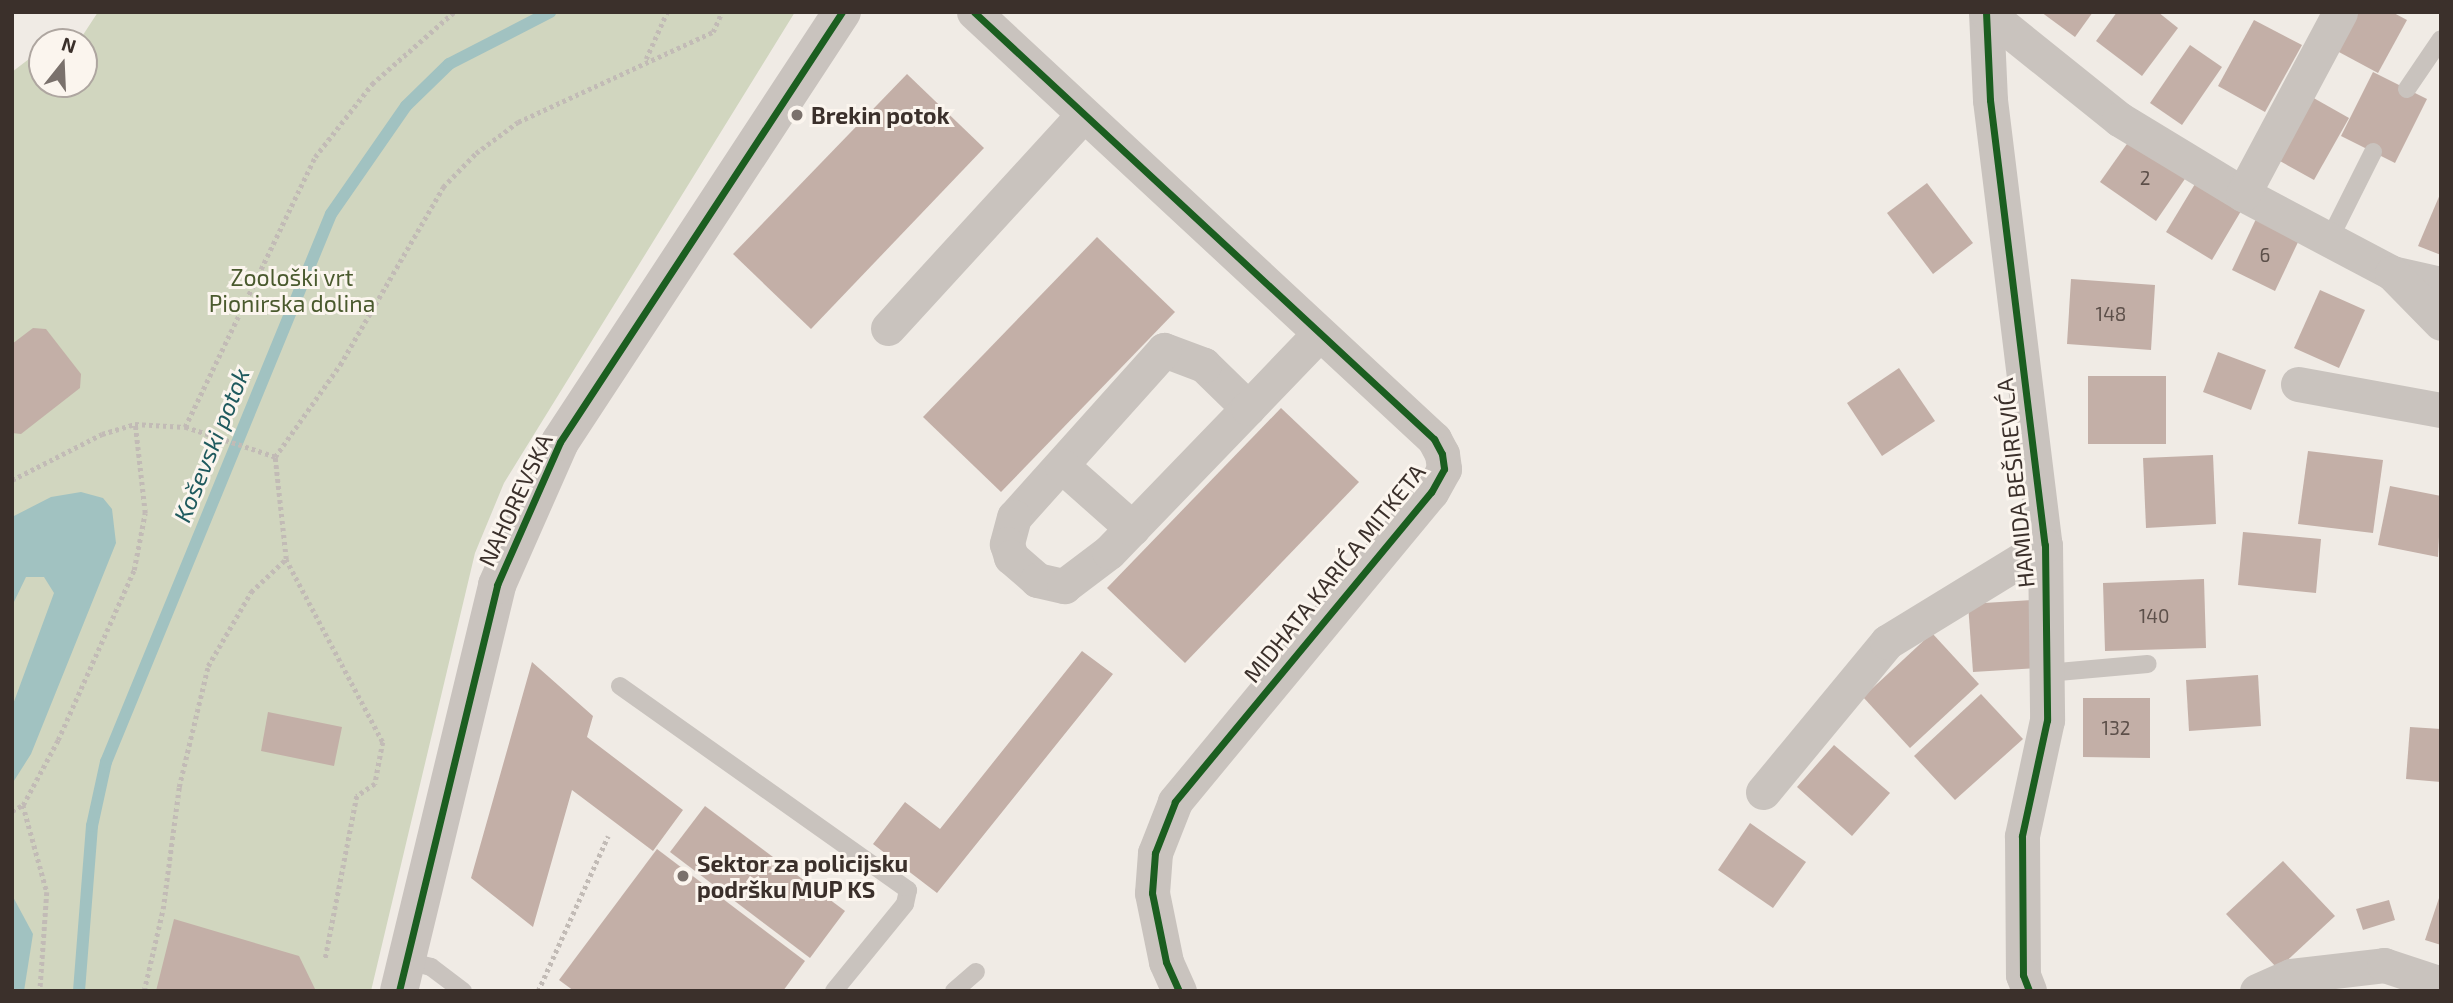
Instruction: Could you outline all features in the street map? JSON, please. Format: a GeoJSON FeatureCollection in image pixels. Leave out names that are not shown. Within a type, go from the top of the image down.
{"type":"FeatureCollection","features":[{"type":"Feature","properties":{"kind":"street","name":"NAHOREVSKA"},"geometry":{"type":"LineString","coordinates":[[403,976],[497,585],[560,442],[842,12]]}},
{"type":"Feature","properties":{"kind":"street","name":"MIDHATA KARIĆA MITKETA"},"geometry":{"type":"LineString","coordinates":[[974,12],[1317,336],[1434,439],[1444,469],[1175,802],[1155,853],[1152,893],[1166,962],[1180,991]]}},
{"type":"Feature","properties":{"kind":"street"},"geometry":{"type":"LineString","coordinates":[[1986,12],[2119,119],[2243,194],[2331,236],[2392,273],[2441,323]]}},
{"type":"Feature","properties":{"kind":"street","name":"HAMIDA BEŠIREVIĆA"},"geometry":{"type":"LineString","coordinates":[[1986,12],[1991,113],[2045,545],[2047,720],[2021,836],[2023,975],[2029,991]]}},
{"type":"Feature","properties":{"kind":"street"},"geometry":{"type":"LineString","coordinates":[[2243,194],[2340,12]]}},
{"type":"Feature","properties":{"kind":"street"},"geometry":{"type":"LineString","coordinates":[[888,328],[1082,116]]}},
{"type":"Feature","properties":{"kind":"street"},"geometry":{"type":"LineString","coordinates":[[2392,273],[2441,284]]}},
{"type":"Feature","properties":{"kind":"street"},"geometry":{"type":"LineString","coordinates":[[1248,408],[1204,365],[1164,350],[1014,517],[1007,544],[1021,568],[1037,580],[1064,586],[1132,528],[1248,408],[1317,336]]}},
{"type":"Feature","properties":{"kind":"street"},"geometry":{"type":"LineString","coordinates":[[2298,384],[2441,410]]}},
{"type":"Feature","properties":{"kind":"street"},"geometry":{"type":"LineString","coordinates":[[1062,466],[1132,528]]}},
{"type":"Feature","properties":{"kind":"street","name":"HAMIDA BEŠIREVIĆA"},"geometry":{"type":"LineString","coordinates":[[1763,792],[1887,642],[2045,545]]}},
{"type":"Feature","properties":{"kind":"street"},"geometry":{"type":"LineString","coordinates":[[2257,991],[2291,976],[2385,965],[2441,984]]}},
{"type":"Feature","properties":{"kind":"lane"},"geometry":{"type":"LineString","coordinates":[[2407,89],[2441,39]]}},
{"type":"Feature","properties":{"kind":"lane"},"geometry":{"type":"LineString","coordinates":[[2331,236],[2373,152]]}},
{"type":"Feature","properties":{"kind":"lane"},"geometry":{"type":"LineString","coordinates":[[2047,673],[2148,664]]}},
{"type":"Feature","properties":{"kind":"lane"},"geometry":{"type":"LineString","coordinates":[[620,685],[908,890],[905,904],[834,991]]}},
{"type":"Feature","properties":{"kind":"lane"},"geometry":{"type":"LineString","coordinates":[[403,976],[431,967],[463,991]]}},
{"type":"Feature","properties":{"kind":"lane"},"geometry":{"type":"LineString","coordinates":[[954,991],[976,972]]}},
{"type":"Feature","properties":{"kind":"path"},"geometry":{"type":"LineString","coordinates":[[185,427],[316,157],[372,84],[454,12]]}},
{"type":"Feature","properties":{"kind":"path"},"geometry":{"type":"LineString","coordinates":[[646,60],[667,12]]}},
{"type":"Feature","properties":{"kind":"path"},"geometry":{"type":"LineString","coordinates":[[325,960],[357,796],[375,784],[383,743],[286,559],[275,457],[340,365],[443,187],[518,122],[646,60],[713,32],[722,12]]}},
{"type":"Feature","properties":{"kind":"path"},"geometry":{"type":"LineString","coordinates":[[12,811],[23,805],[134,570],[145,513],[135,424]]}},
{"type":"Feature","properties":{"kind":"path"},"geometry":{"type":"LineString","coordinates":[[12,480],[66,449],[135,424],[214,432],[275,457]]}},
{"type":"Feature","properties":{"kind":"path"},"geometry":{"type":"LineString","coordinates":[[144,991],[163,909],[179,787],[208,666],[251,592],[286,559]]}},
{"type":"Feature","properties":{"kind":"path"},"geometry":{"type":"LineString","coordinates":[[23,805],[47,892],[40,991]]}},
{"type":"Feature","properties":{"kind":"path"},"geometry":{"type":"LineString","coordinates":[[538,991],[608,836]]}},
{"type":"Feature","properties":{"kind":"green space","name":"Zoološki vrt Pionirska dolina"},"geometry":{"type":"Polygon","coordinates":[[[98,12],[795,12],[504,483],[475,553],[371,991],[12,991],[12,72],[28,60],[28,98],[98,98],[98,28],[88,28],[98,12]]]}},
{"type":"Feature","properties":{"kind":"water"},"geometry":{"type":"Polygon","coordinates":[[[81,492],[103,498],[112,509],[116,543],[31,754],[12,784],[12,707],[54,593],[44,577],[26,577],[12,606],[12,517],[51,497],[81,492]]]}},
{"type":"Feature","properties":{"kind":"water"},"geometry":{"type":"Polygon","coordinates":[[[12,895],[33,934],[24,991],[12,991],[12,895]]]}},
{"type":"Feature","properties":{"kind":"building"},"geometry":{"type":"Polygon","coordinates":[[[2041,12],[2093,12],[2075,37],[2041,12]]]}},
{"type":"Feature","properties":{"kind":"building"},"geometry":{"type":"Polygon","coordinates":[[[2117,12],[2158,12],[2178,28],[2142,76],[2096,41],[2117,12]]]}},
{"type":"Feature","properties":{"kind":"building"},"geometry":{"type":"Polygon","coordinates":[[[2341,12],[2392,12],[2407,20],[2378,73],[2324,44],[2341,12]]]}},
{"type":"Feature","properties":{"kind":"building"},"geometry":{"type":"Polygon","coordinates":[[[2254,20],[2302,45],[2265,112],[2218,86],[2254,20]]]}},
{"type":"Feature","properties":{"kind":"building"},"geometry":{"type":"Polygon","coordinates":[[[2190,45],[2222,67],[2182,125],[2150,103],[2190,45]]]}},
{"type":"Feature","properties":{"kind":"building"},"geometry":{"type":"Polygon","coordinates":[[[2373,72],[2427,99],[2395,163],[2341,136],[2373,72]]]}},
{"type":"Feature","properties":{"kind":"building"},"geometry":{"type":"Polygon","coordinates":[[[907,74],[984,148],[811,329],[733,254],[907,74]]]}},
{"type":"Feature","properties":{"kind":"building"},"geometry":{"type":"Polygon","coordinates":[[[2303,92],[2349,118],[2314,180],[2269,155],[2303,92]]]}},
{"type":"Feature","properties":{"kind":"building"},"geometry":{"type":"Polygon","coordinates":[[[2134,134],[2189,173],[2156,221],[2100,182],[2134,134]]]}},
{"type":"Feature","properties":{"kind":"building"},"geometry":{"type":"Polygon","coordinates":[[[2198,179],[2244,206],[2212,260],[2166,232],[2198,179]]]}},
{"type":"Feature","properties":{"kind":"building"},"geometry":{"type":"Polygon","coordinates":[[[1927,183],[1973,243],[1933,274],[1887,213],[1927,183]]]}},
{"type":"Feature","properties":{"kind":"building"},"geometry":{"type":"Polygon","coordinates":[[[2441,192],[2441,255],[2418,246],[2441,192]]]}},
{"type":"Feature","properties":{"kind":"building"},"geometry":{"type":"Polygon","coordinates":[[[2256,219],[2299,240],[2275,291],[2232,270],[2256,219]]]}},
{"type":"Feature","properties":{"kind":"building"},"geometry":{"type":"Polygon","coordinates":[[[1097,237],[1175,312],[1001,492],[923,417],[1097,237]]]}},
{"type":"Feature","properties":{"kind":"building"},"geometry":{"type":"Polygon","coordinates":[[[2071,279],[2155,285],[2151,350],[2067,344],[2071,279]]]}},
{"type":"Feature","properties":{"kind":"building"},"geometry":{"type":"Polygon","coordinates":[[[2320,290],[2365,310],[2339,368],[2294,348],[2320,290]]]}},
{"type":"Feature","properties":{"kind":"building"},"geometry":{"type":"Polygon","coordinates":[[[33,328],[46,329],[81,374],[80,388],[21,434],[12,433],[12,344],[33,328]]]}},
{"type":"Feature","properties":{"kind":"building"},"geometry":{"type":"Polygon","coordinates":[[[2218,352],[2266,370],[2251,410],[2203,392],[2218,352]]]}},
{"type":"Feature","properties":{"kind":"building"},"geometry":{"type":"Polygon","coordinates":[[[1899,368],[1935,421],[1882,456],[1847,403],[1899,368]]]}},
{"type":"Feature","properties":{"kind":"building"},"geometry":{"type":"Polygon","coordinates":[[[2088,376],[2166,376],[2166,444],[2088,444],[2088,376]]]}},
{"type":"Feature","properties":{"kind":"building"},"geometry":{"type":"Polygon","coordinates":[[[1281,408],[1359,482],[1185,663],[1107,588],[1281,408]]]}},
{"type":"Feature","properties":{"kind":"building"},"geometry":{"type":"Polygon","coordinates":[[[2308,451],[2383,460],[2373,533],[2298,524],[2308,451]]]}},
{"type":"Feature","properties":{"kind":"building"},"geometry":{"type":"Polygon","coordinates":[[[2213,455],[2216,524],[2146,528],[2143,458],[2213,455]]]}},
{"type":"Feature","properties":{"kind":"building"},"geometry":{"type":"Polygon","coordinates":[[[2390,486],[2441,496],[2438,557],[2378,545],[2390,486]]]}},
{"type":"Feature","properties":{"kind":"building"},"geometry":{"type":"Polygon","coordinates":[[[2243,532],[2321,539],[2316,593],[2238,585],[2243,532]]]}},
{"type":"Feature","properties":{"kind":"building"},"geometry":{"type":"Polygon","coordinates":[[[2204,579],[2206,648],[2105,651],[2103,583],[2204,579]]]}},
{"type":"Feature","properties":{"kind":"building"},"geometry":{"type":"Polygon","coordinates":[[[2032,600],[2037,668],[1973,672],[1968,604],[2032,600]]]}},
{"type":"Feature","properties":{"kind":"building"},"geometry":{"type":"Polygon","coordinates":[[[1932,633],[1979,684],[1910,748],[1863,697],[1932,633]]]}},
{"type":"Feature","properties":{"kind":"building"},"geometry":{"type":"Polygon","coordinates":[[[1082,651],[1113,674],[937,893],[873,844],[905,802],[940,829],[1082,651]]]}},
{"type":"Feature","properties":{"kind":"building"},"geometry":{"type":"Polygon","coordinates":[[[532,662],[593,716],[587,737],[683,810],[653,851],[572,790],[533,927],[471,878],[532,662]]]}},
{"type":"Feature","properties":{"kind":"building"},"geometry":{"type":"Polygon","coordinates":[[[2258,675],[2261,726],[2189,731],[2186,680],[2258,675]]]}},
{"type":"Feature","properties":{"kind":"building"},"geometry":{"type":"Polygon","coordinates":[[[1981,694],[2023,739],[1955,800],[1914,756],[1981,694]]]}},
{"type":"Feature","properties":{"kind":"building"},"geometry":{"type":"Polygon","coordinates":[[[2083,698],[2150,698],[2150,758],[2083,757],[2083,698]]]}},
{"type":"Feature","properties":{"kind":"building"},"geometry":{"type":"Polygon","coordinates":[[[268,712],[342,727],[334,766],[261,751],[268,712]]]}},
{"type":"Feature","properties":{"kind":"building"},"geometry":{"type":"Polygon","coordinates":[[[2410,727],[2441,729],[2441,782],[2406,779],[2410,727]]]}},
{"type":"Feature","properties":{"kind":"building"},"geometry":{"type":"Polygon","coordinates":[[[1834,745],[1890,793],[1852,836],[1797,787],[1834,745]]]}},
{"type":"Feature","properties":{"kind":"building"},"geometry":{"type":"Polygon","coordinates":[[[705,806],[845,911],[810,958],[670,852],[705,806]]]}},
{"type":"Feature","properties":{"kind":"building"},"geometry":{"type":"Polygon","coordinates":[[[1750,823],[1806,862],[1773,908],[1718,870],[1750,823]]]}},
{"type":"Feature","properties":{"kind":"building"},"geometry":{"type":"Polygon","coordinates":[[[657,849],[805,961],[783,991],[574,991],[559,980],[657,849]]]}},
{"type":"Feature","properties":{"kind":"building"},"geometry":{"type":"Polygon","coordinates":[[[2283,861],[2335,916],[2278,969],[2226,914],[2283,861]]]}},
{"type":"Feature","properties":{"kind":"building"},"geometry":{"type":"Polygon","coordinates":[[[2441,895],[2441,945],[2425,940],[2441,895]]]}},
{"type":"Feature","properties":{"kind":"building"},"geometry":{"type":"Polygon","coordinates":[[[2389,900],[2395,920],[2363,930],[2356,909],[2389,900]]]}},
{"type":"Feature","properties":{"kind":"building"},"geometry":{"type":"Polygon","coordinates":[[[174,919],[299,956],[316,991],[156,991],[174,919]]]}},
{"type":"Feature","properties":{"kind":"waterway","name":"Koševski potok"},"geometry":{"type":"LineString","coordinates":[[79,991],[92,826],[106,762],[331,214],[406,106],[449,64],[550,12]]}},
{"type":"Feature","properties":{"kind":"cycle path"},"geometry":{"type":"LineString","coordinates":[[399,991],[497,585],[560,442],[842,12]]}},
{"type":"Feature","properties":{"kind":"cycle path"},"geometry":{"type":"LineString","coordinates":[[974,12],[1434,439],[1442,454],[1444,469],[1431,492],[1175,802],[1155,853],[1152,893],[1166,962],[1179,991]]}},
{"type":"Feature","properties":{"kind":"cycle path"},"geometry":{"type":"LineString","coordinates":[[1986,12],[1990,100],[2045,545],[2047,720],[2022,836],[2023,975],[2029,991]]}},
{"type":"Feature","properties":{"kind":"place","name":"Brekin potok"},"geometry":{"type":"Point","coordinates":[797,115]}},
{"type":"Feature","properties":{"kind":"place","name":"Sektor za policijsku podršku MUP KS"},"geometry":{"type":"Point","coordinates":[683,876]}}]}
